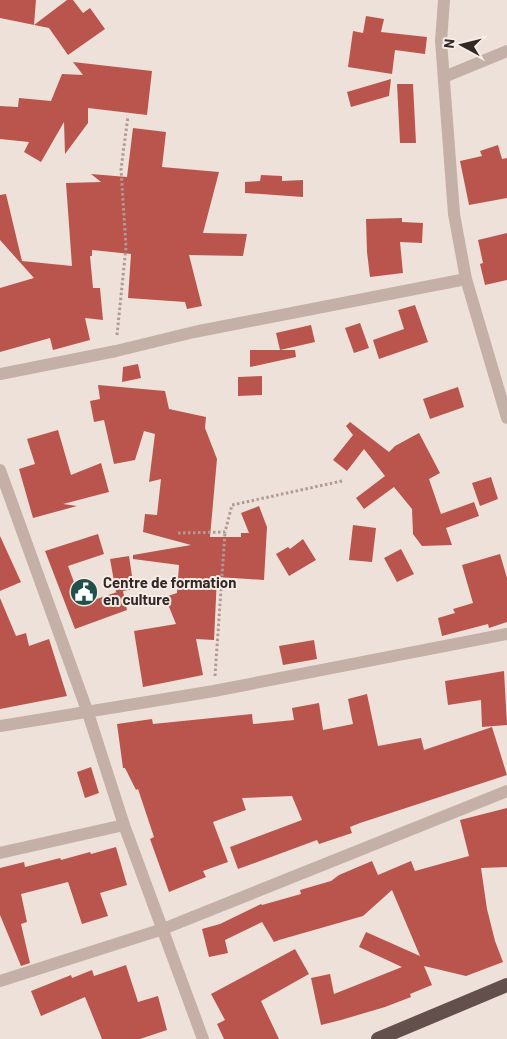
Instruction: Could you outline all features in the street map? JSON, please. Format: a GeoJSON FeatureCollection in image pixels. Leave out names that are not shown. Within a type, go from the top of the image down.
{"type":"FeatureCollection","features":[{"type":"Feature","properties":{"kind":"highway"},"geometry":{"type":"LineString","coordinates":[[378,1039],[507,985]]}},
{"type":"Feature","properties":{"kind":"street"},"geometry":{"type":"LineString","coordinates":[[444,0],[441,41],[451,186],[466,279],[507,418]]}},
{"type":"Feature","properties":{"kind":"street"},"geometry":{"type":"LineString","coordinates":[[444,77],[507,50]]}},
{"type":"Feature","properties":{"kind":"street"},"geometry":{"type":"LineString","coordinates":[[0,374],[116,351],[194,332],[466,279]]}},
{"type":"Feature","properties":{"kind":"street"},"geometry":{"type":"LineString","coordinates":[[0,470],[88,713],[124,825],[203,1039]]}},
{"type":"Feature","properties":{"kind":"street"},"geometry":{"type":"LineString","coordinates":[[0,726],[214,691],[507,634]]}},
{"type":"Feature","properties":{"kind":"street"},"geometry":{"type":"LineString","coordinates":[[0,981],[163,929],[507,791]]}},
{"type":"Feature","properties":{"kind":"street"},"geometry":{"type":"LineString","coordinates":[[0,853],[124,825]]}},
{"type":"Feature","properties":{"kind":"path"},"geometry":{"type":"LineString","coordinates":[[116,351],[126,247],[121,169],[128,116]]}},
{"type":"Feature","properties":{"kind":"path"},"geometry":{"type":"LineString","coordinates":[[214,691],[225,532],[232,505],[342,481]]}},
{"type":"Feature","properties":{"kind":"path"},"geometry":{"type":"LineString","coordinates":[[178,533],[225,532]]}},
{"type":"Feature","properties":{"kind":"building"},"geometry":{"type":"Polygon","coordinates":[[[0,0],[36,0],[34,25],[0,18],[0,0]]]}},
{"type":"Feature","properties":{"kind":"building"},"geometry":{"type":"Polygon","coordinates":[[[67,0],[73,0],[83,13],[90,8],[105,29],[68,55],[49,28],[34,25],[67,0]]]}},
{"type":"Feature","properties":{"kind":"building"},"geometry":{"type":"Polygon","coordinates":[[[366,16],[384,19],[381,32],[427,37],[425,54],[395,50],[392,74],[348,67],[353,31],[363,33],[366,16]]]}},
{"type":"Feature","properties":{"kind":"building"},"geometry":{"type":"Polygon","coordinates":[[[73,62],[152,71],[147,115],[88,108],[88,123],[65,154],[64,122],[41,162],[24,152],[29,142],[0,139],[0,106],[18,107],[19,98],[51,101],[62,74],[83,75],[73,62]]]}},
{"type":"Feature","properties":{"kind":"building"},"geometry":{"type":"Polygon","coordinates":[[[391,79],[389,96],[351,107],[347,92],[391,79]]]}},
{"type":"Feature","properties":{"kind":"building"},"geometry":{"type":"Polygon","coordinates":[[[397,84],[413,84],[416,143],[400,143],[397,84]]]}},
{"type":"Feature","properties":{"kind":"building"},"geometry":{"type":"Polygon","coordinates":[[[133,128],[166,132],[162,167],[219,172],[203,233],[247,234],[243,256],[189,255],[202,306],[187,309],[185,302],[128,298],[131,254],[92,250],[92,256],[90,256],[93,288],[100,288],[103,320],[85,318],[90,340],[53,350],[50,338],[0,352],[0,288],[34,278],[0,240],[0,195],[6,194],[22,261],[72,266],[66,183],[101,182],[91,174],[127,177],[133,128]]]}},
{"type":"Feature","properties":{"kind":"building"},"geometry":{"type":"Polygon","coordinates":[[[498,145],[502,159],[507,158],[507,198],[469,205],[460,161],[482,156],[480,151],[498,145]]]}},
{"type":"Feature","properties":{"kind":"building"},"geometry":{"type":"Polygon","coordinates":[[[261,175],[282,176],[282,181],[303,180],[303,197],[245,193],[245,182],[260,181],[261,175]]]}},
{"type":"Feature","properties":{"kind":"building"},"geometry":{"type":"Polygon","coordinates":[[[402,218],[402,222],[423,223],[422,243],[400,242],[403,273],[370,277],[366,219],[402,218]]]}},
{"type":"Feature","properties":{"kind":"building"},"geometry":{"type":"Polygon","coordinates":[[[507,233],[507,280],[485,285],[480,264],[483,263],[478,240],[507,233]]]}},
{"type":"Feature","properties":{"kind":"building"},"geometry":{"type":"Polygon","coordinates":[[[415,305],[428,342],[379,359],[373,340],[404,329],[398,310],[415,305]]]}},
{"type":"Feature","properties":{"kind":"building"},"geometry":{"type":"Polygon","coordinates":[[[360,323],[369,348],[354,353],[345,328],[360,323]]]}},
{"type":"Feature","properties":{"kind":"building"},"geometry":{"type":"Polygon","coordinates":[[[311,325],[315,342],[280,350],[276,333],[311,325]]]}},
{"type":"Feature","properties":{"kind":"building"},"geometry":{"type":"Polygon","coordinates":[[[250,350],[295,350],[296,357],[250,367],[250,350]]]}},
{"type":"Feature","properties":{"kind":"building"},"geometry":{"type":"Polygon","coordinates":[[[138,364],[141,378],[122,382],[123,367],[138,364]]]}},
{"type":"Feature","properties":{"kind":"building"},"geometry":{"type":"Polygon","coordinates":[[[262,376],[262,395],[238,396],[238,377],[262,376]]]}},
{"type":"Feature","properties":{"kind":"building"},"geometry":{"type":"Polygon","coordinates":[[[98,385],[165,391],[169,409],[206,417],[205,428],[217,459],[210,537],[241,537],[241,533],[249,533],[241,513],[259,506],[267,527],[264,580],[217,577],[214,640],[196,639],[203,675],[143,687],[134,631],[176,624],[165,597],[177,593],[179,565],[133,559],[133,555],[191,545],[143,532],[145,514],[157,515],[161,479],[149,482],[155,434],[144,431],[135,460],[114,464],[104,420],[94,422],[90,401],[100,399],[98,385]]]}},
{"type":"Feature","properties":{"kind":"building"},"geometry":{"type":"Polygon","coordinates":[[[458,387],[464,407],[430,419],[423,399],[458,387]]]}},
{"type":"Feature","properties":{"kind":"building"},"geometry":{"type":"Polygon","coordinates":[[[350,422],[389,452],[395,446],[419,433],[440,473],[429,479],[441,514],[474,502],[479,516],[446,528],[452,545],[422,546],[413,534],[412,509],[394,487],[364,509],[356,498],[385,476],[364,449],[347,471],[333,460],[353,435],[346,426],[350,422]]]}},
{"type":"Feature","properties":{"kind":"building"},"geometry":{"type":"Polygon","coordinates":[[[58,430],[71,475],[101,463],[109,492],[63,504],[77,506],[33,518],[19,469],[35,464],[27,439],[58,430]]]}},
{"type":"Feature","properties":{"kind":"building"},"geometry":{"type":"Polygon","coordinates":[[[491,477],[498,499],[480,506],[472,483],[491,477]]]}},
{"type":"Feature","properties":{"kind":"building"},"geometry":{"type":"Polygon","coordinates":[[[353,525],[376,528],[372,562],[349,560],[353,525]]]}},
{"type":"Feature","properties":{"kind":"building"},"geometry":{"type":"Polygon","coordinates":[[[98,534],[104,554],[68,566],[82,604],[117,592],[110,559],[129,556],[134,589],[123,591],[127,610],[75,629],[45,551],[98,534]]]}},
{"type":"Feature","properties":{"kind":"building"},"geometry":{"type":"Polygon","coordinates":[[[0,536],[21,582],[0,591],[0,536]]]}},
{"type":"Feature","properties":{"kind":"building"},"geometry":{"type":"Polygon","coordinates":[[[303,539],[316,560],[289,576],[276,554],[288,547],[290,549],[303,539]]]}},
{"type":"Feature","properties":{"kind":"building"},"geometry":{"type":"Polygon","coordinates":[[[401,549],[414,574],[397,582],[384,558],[401,549]]]}},
{"type":"Feature","properties":{"kind":"building"},"geometry":{"type":"Polygon","coordinates":[[[500,554],[507,578],[507,622],[489,628],[488,624],[442,636],[438,618],[455,613],[453,609],[473,603],[462,565],[500,554]]]}},
{"type":"Feature","properties":{"kind":"building"},"geometry":{"type":"Polygon","coordinates":[[[0,598],[16,636],[26,633],[29,646],[49,639],[67,696],[0,709],[0,598]]]}},
{"type":"Feature","properties":{"kind":"building"},"geometry":{"type":"Polygon","coordinates":[[[314,640],[317,659],[283,665],[279,646],[314,640]]]}},
{"type":"Feature","properties":{"kind":"building"},"geometry":{"type":"Polygon","coordinates":[[[504,671],[507,725],[482,727],[481,700],[448,705],[445,681],[504,671]]]}},
{"type":"Feature","properties":{"kind":"building"},"geometry":{"type":"Polygon","coordinates":[[[367,694],[378,746],[421,738],[424,750],[492,727],[507,775],[360,823],[350,827],[352,833],[319,844],[317,840],[238,869],[230,847],[302,820],[292,796],[242,798],[246,810],[213,822],[228,862],[203,871],[206,877],[169,892],[150,839],[154,837],[138,789],[136,790],[125,768],[123,768],[117,724],[152,719],[153,724],[252,714],[253,724],[294,720],[292,708],[319,703],[323,730],[353,724],[348,699],[367,694]]]}},
{"type":"Feature","properties":{"kind":"building"},"geometry":{"type":"Polygon","coordinates":[[[91,767],[99,793],[85,798],[77,772],[91,767]]]}},
{"type":"Feature","properties":{"kind":"building"},"geometry":{"type":"Polygon","coordinates":[[[507,808],[507,867],[481,868],[487,909],[495,941],[503,962],[466,976],[424,966],[432,985],[410,994],[411,997],[385,1007],[321,1025],[311,978],[330,974],[334,994],[402,967],[359,947],[366,932],[420,956],[392,890],[363,916],[274,942],[262,922],[225,940],[228,953],[209,957],[202,929],[220,924],[261,904],[301,894],[300,890],[331,881],[339,875],[372,861],[378,875],[411,861],[415,871],[469,856],[460,820],[507,808]]]}},
{"type":"Feature","properties":{"kind":"building"},"geometry":{"type":"Polygon","coordinates":[[[116,847],[127,885],[100,893],[108,916],[82,924],[68,882],[21,894],[27,922],[21,924],[30,963],[21,966],[0,915],[0,868],[24,862],[25,867],[116,847]]]}},
{"type":"Feature","properties":{"kind":"building"},"geometry":{"type":"Polygon","coordinates":[[[295,949],[309,974],[261,1001],[279,1039],[224,1039],[217,1024],[225,1020],[211,994],[295,949]]]}},
{"type":"Feature","properties":{"kind":"building"},"geometry":{"type":"Polygon","coordinates":[[[126,965],[138,1002],[158,996],[167,1030],[140,1039],[102,1039],[85,997],[41,1016],[31,991],[71,975],[72,978],[92,970],[94,976],[126,965]]]}},
{"type":"Feature","properties":{"kind":"place","name":"Centre de formation en culture"},"geometry":{"type":"Point","coordinates":[84,592]}}]}
